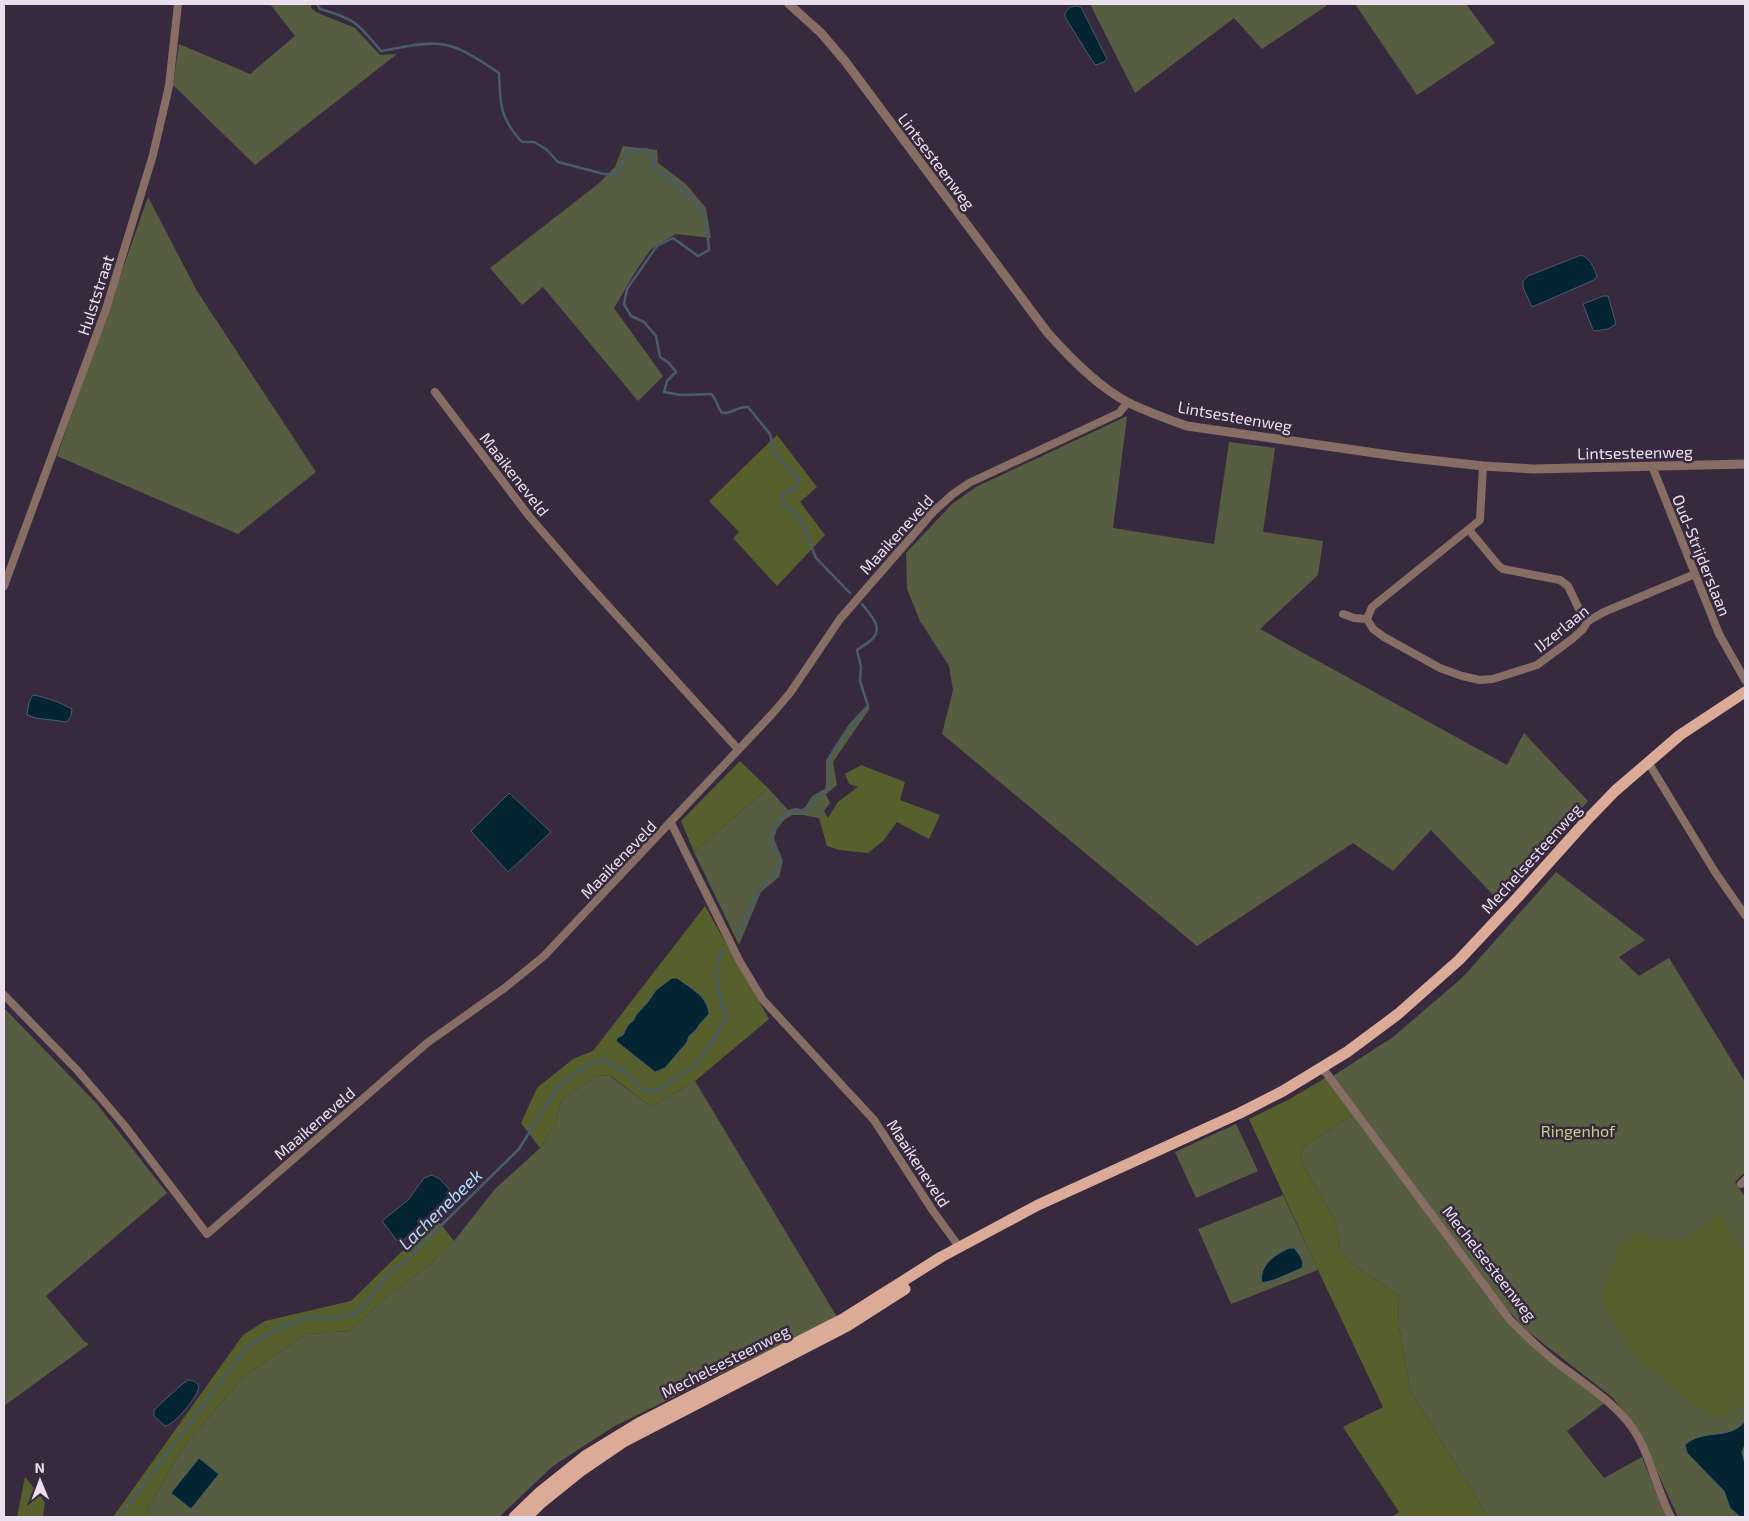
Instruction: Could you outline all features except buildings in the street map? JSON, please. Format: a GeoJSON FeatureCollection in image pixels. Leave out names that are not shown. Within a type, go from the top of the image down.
{"type":"FeatureCollection","features":[{"type":"Feature","properties":{"kind":"main road","name":"Mechelsesteenweg"},"geometry":{"type":"LineString","coordinates":[[514,1517],[563,1473],[639,1423],[843,1319],[941,1257],[1038,1205],[1240,1113],[1283,1091],[1347,1052],[1398,1014],[1439,980],[1479,940],[1615,791],[1680,735],[1745,692]]}},
{"type":"Feature","properties":{"kind":"main road","name":"Mechelsesteenweg"},"geometry":{"type":"LineString","coordinates":[[527,1517],[574,1476],[625,1441],[854,1322],[944,1262],[960,1248]]}},
{"type":"Feature","properties":{"kind":"street","name":"Hulststraat"},"geometry":{"type":"LineString","coordinates":[[4,586],[106,309],[153,155],[169,86],[178,4]]}},
{"type":"Feature","properties":{"kind":"street","name":"Lintsesteenweg"},"geometry":{"type":"LineString","coordinates":[[789,4],[821,33],[845,61],[1047,332],[1068,355],[1095,379],[1128,402],[1163,418],[1187,426],[1403,457],[1483,466],[1534,469],[1745,464]]}},
{"type":"Feature","properties":{"kind":"street","name":"Maaikeneveld"},"geometry":{"type":"LineString","coordinates":[[435,392],[529,516],[738,749]]}},
{"type":"Feature","properties":{"kind":"street","name":"Maaikeneveld"},"geometry":{"type":"LineString","coordinates":[[4,995],[77,1070],[124,1124],[207,1234],[427,1043],[506,987],[544,956],[757,731],[790,693],[840,618],[934,512],[953,494],[969,484],[1119,413],[1128,402]]}},
{"type":"Feature","properties":{"kind":"street"},"geometry":{"type":"LineString","coordinates":[[1343,614],[1367,620],[1372,607],[1480,520],[1483,466]]}},
{"type":"Feature","properties":{"kind":"street","name":"Oud-Strijderslaan"},"geometry":{"type":"LineString","coordinates":[[1652,466],[1720,634],[1745,680]]}},
{"type":"Feature","properties":{"kind":"street"},"geometry":{"type":"LineString","coordinates":[[1469,530],[1503,569],[1560,580],[1568,586],[1579,609],[1588,621]]}},
{"type":"Feature","properties":{"kind":"street","name":"IJzerlaan"},"geometry":{"type":"LineString","coordinates":[[1367,620],[1373,630],[1440,668],[1480,680],[1506,676],[1537,665],[1572,639],[1588,621],[1618,605],[1695,574]]}},
{"type":"Feature","properties":{"kind":"street"},"geometry":{"type":"LineString","coordinates":[[1648,762],[1745,915]]}},
{"type":"Feature","properties":{"kind":"street","name":"Maaikeneveld"},"geometry":{"type":"LineString","coordinates":[[671,824],[740,962],[763,1000],[874,1120],[933,1211],[960,1248]]}},
{"type":"Feature","properties":{"kind":"street","name":"Mechelsesteenweg"},"geometry":{"type":"LineString","coordinates":[[1320,1068],[1327,1074],[1510,1320],[1542,1351],[1608,1401],[1631,1426],[1671,1517]]}},
{"type":"Feature","properties":{"kind":"green space"},"geometry":{"type":"Polygon","coordinates":[[[270,4],[311,4],[311,8],[318,13],[355,28],[380,55],[397,54],[255,165],[173,85],[179,44],[250,74],[295,36],[270,4]]]}},
{"type":"Feature","properties":{"kind":"green space"},"geometry":{"type":"Polygon","coordinates":[[[1090,4],[1329,4],[1262,49],[1234,18],[1135,93],[1090,4]]]}},
{"type":"Feature","properties":{"kind":"green space"},"geometry":{"type":"Polygon","coordinates":[[[1355,4],[1466,4],[1495,43],[1417,95],[1355,4]]]}},
{"type":"Feature","properties":{"kind":"green space"},"geometry":{"type":"Polygon","coordinates":[[[623,146],[657,150],[658,163],[686,184],[706,208],[711,238],[676,234],[651,249],[614,308],[663,376],[638,401],[543,287],[522,305],[490,268],[598,184],[615,167],[623,146]]]}},
{"type":"Feature","properties":{"kind":"green space"},"geometry":{"type":"Polygon","coordinates":[[[148,197],[197,291],[316,472],[238,534],[57,456],[148,197]]]}},
{"type":"Feature","properties":{"kind":"green space"},"geometry":{"type":"Polygon","coordinates":[[[1127,416],[1113,528],[1214,544],[1229,442],[1275,448],[1263,532],[1323,541],[1318,575],[1260,629],[1507,765],[1524,733],[1588,801],[1500,902],[1431,830],[1393,871],[1353,843],[1197,946],[942,734],[953,690],[949,666],[920,621],[907,589],[906,553],[952,504],[976,487],[1127,416]]]}},
{"type":"Feature","properties":{"kind":"green space"},"geometry":{"type":"Polygon","coordinates":[[[777,435],[817,487],[800,502],[825,535],[777,586],[733,538],[739,532],[709,501],[777,435]]]}},
{"type":"Feature","properties":{"kind":"green space"},"geometry":{"type":"Polygon","coordinates":[[[866,706],[870,708],[833,762],[837,785],[826,794],[830,803],[824,811],[828,818],[792,815],[784,820],[777,829],[774,838],[783,861],[779,877],[761,892],[739,945],[694,852],[768,788],[788,810],[805,807],[813,796],[825,789],[826,760],[849,724],[866,706]]]}},
{"type":"Feature","properties":{"kind":"green space"},"geometry":{"type":"Polygon","coordinates":[[[740,761],[768,788],[694,852],[681,821],[740,761]]]}},
{"type":"Feature","properties":{"kind":"green space"},"geometry":{"type":"Polygon","coordinates":[[[861,765],[905,782],[900,800],[940,815],[929,839],[897,822],[883,841],[868,853],[839,850],[827,846],[819,818],[828,818],[838,802],[858,787],[849,784],[845,774],[861,765]]]}},
{"type":"Feature","properties":{"kind":"green space","name":"Ringenhof"},"geometry":{"type":"Polygon","coordinates":[[[1556,872],[1645,940],[1619,957],[1639,976],[1669,958],[1745,1082],[1745,1172],[1735,1182],[1745,1197],[1745,1517],[1678,1517],[1637,1428],[1612,1397],[1526,1330],[1495,1296],[1333,1076],[1393,1037],[1463,977],[1556,872]]]}},
{"type":"Feature","properties":{"kind":"green space"},"geometry":{"type":"Polygon","coordinates":[[[705,906],[769,1019],[695,1081],[651,1107],[611,1076],[598,1075],[561,1100],[555,1125],[540,1148],[521,1123],[537,1088],[573,1059],[593,1051],[705,906]],[[650,998],[647,1005],[630,1024],[622,1045],[655,1072],[660,1071],[687,1042],[708,1014],[650,998]]]}},
{"type":"Feature","properties":{"kind":"green space"},"geometry":{"type":"Polygon","coordinates":[[[4,1008],[97,1104],[167,1193],[46,1296],[84,1341],[89,1344],[4,1406],[4,1008]]]}},
{"type":"Feature","properties":{"kind":"green space"},"geometry":{"type":"Polygon","coordinates":[[[598,1075],[610,1076],[651,1107],[695,1081],[837,1317],[613,1427],[553,1466],[499,1517],[154,1517],[147,1510],[182,1449],[243,1377],[306,1334],[350,1331],[387,1296],[427,1267],[454,1241],[495,1189],[540,1148],[555,1125],[561,1100],[598,1075]]]}},
{"type":"Feature","properties":{"kind":"green space"},"geometry":{"type":"Polygon","coordinates":[[[1327,1077],[1353,1115],[1303,1147],[1301,1161],[1336,1222],[1340,1250],[1354,1265],[1398,1295],[1399,1327],[1410,1390],[1488,1517],[1392,1517],[1399,1512],[1343,1427],[1383,1407],[1249,1119],[1288,1100],[1327,1077]]]}},
{"type":"Feature","properties":{"kind":"green space"},"geometry":{"type":"Polygon","coordinates":[[[1353,1115],[1507,1322],[1605,1403],[1567,1431],[1604,1478],[1642,1457],[1667,1517],[1488,1517],[1410,1390],[1399,1327],[1398,1295],[1354,1265],[1340,1250],[1336,1222],[1301,1161],[1303,1147],[1353,1115]]]}},
{"type":"Feature","properties":{"kind":"green space"},"geometry":{"type":"Polygon","coordinates":[[[1236,1124],[1258,1171],[1196,1198],[1175,1152],[1236,1124]]]}},
{"type":"Feature","properties":{"kind":"green space"},"geometry":{"type":"Polygon","coordinates":[[[1283,1195],[1318,1270],[1231,1304],[1198,1229],[1283,1195]]]}},
{"type":"Feature","properties":{"kind":"green space"},"geometry":{"type":"Polygon","coordinates":[[[1719,1213],[1734,1239],[1745,1253],[1745,1403],[1722,1417],[1692,1404],[1629,1349],[1602,1300],[1620,1241],[1642,1231],[1654,1240],[1682,1242],[1719,1213]]]}},
{"type":"Feature","properties":{"kind":"green space"},"geometry":{"type":"Polygon","coordinates":[[[436,1218],[454,1241],[427,1267],[387,1296],[350,1331],[306,1334],[243,1377],[182,1449],[147,1510],[154,1517],[113,1517],[243,1335],[265,1321],[351,1301],[436,1218]]]}},
{"type":"Feature","properties":{"kind":"green space"},"geometry":{"type":"Polygon","coordinates":[[[25,1477],[45,1502],[43,1517],[17,1517],[25,1477]]]}},
{"type":"Feature","properties":{"kind":"water"},"geometry":{"type":"Polygon","coordinates":[[[1070,7],[1081,7],[1107,59],[1104,62],[1096,65],[1093,62],[1065,17],[1065,13],[1070,7]]]}},
{"type":"Feature","properties":{"kind":"water"},"geometry":{"type":"Polygon","coordinates":[[[1581,255],[1587,258],[1593,267],[1597,276],[1594,280],[1532,307],[1523,287],[1523,281],[1528,276],[1581,255]]]}},
{"type":"Feature","properties":{"kind":"water"},"geometry":{"type":"Polygon","coordinates":[[[1603,296],[1608,296],[1616,324],[1608,329],[1595,331],[1583,304],[1603,296]]]}},
{"type":"Feature","properties":{"kind":"water"},"geometry":{"type":"Polygon","coordinates":[[[33,695],[53,700],[72,709],[71,716],[67,722],[27,715],[29,702],[33,695]]]}},
{"type":"Feature","properties":{"kind":"water"},"geometry":{"type":"Polygon","coordinates":[[[509,793],[551,832],[508,872],[471,831],[509,793]]]}},
{"type":"Feature","properties":{"kind":"water"},"geometry":{"type":"Polygon","coordinates":[[[672,978],[677,978],[698,993],[705,1002],[709,1014],[689,1036],[687,1042],[665,1068],[655,1072],[616,1041],[617,1038],[623,1035],[628,1025],[634,1020],[656,990],[672,978]]]}},
{"type":"Feature","properties":{"kind":"water"},"geometry":{"type":"Polygon","coordinates":[[[432,1175],[440,1179],[451,1191],[450,1197],[401,1242],[397,1241],[382,1221],[408,1200],[424,1178],[432,1175]]]}},
{"type":"Feature","properties":{"kind":"water"},"geometry":{"type":"Polygon","coordinates":[[[1294,1248],[1300,1255],[1303,1263],[1302,1268],[1262,1283],[1261,1277],[1269,1261],[1279,1253],[1294,1248]]]}},
{"type":"Feature","properties":{"kind":"water"},"geometry":{"type":"Polygon","coordinates":[[[188,1380],[197,1383],[199,1386],[195,1396],[175,1421],[165,1426],[154,1416],[154,1410],[188,1380]]]}},
{"type":"Feature","properties":{"kind":"water"},"geometry":{"type":"Polygon","coordinates":[[[1745,1421],[1745,1445],[1742,1452],[1745,1464],[1745,1517],[1740,1517],[1730,1508],[1724,1491],[1687,1453],[1685,1445],[1699,1437],[1732,1431],[1745,1421]]]}},
{"type":"Feature","properties":{"kind":"water"},"geometry":{"type":"Polygon","coordinates":[[[199,1458],[219,1474],[191,1509],[171,1493],[199,1458]]]}},
{"type":"Feature","properties":{"kind":"waterway","name":"Lachenebeek"},"geometry":{"type":"LineString","coordinates":[[317,4],[320,9],[341,16],[361,28],[381,51],[418,45],[440,44],[463,51],[486,64],[499,73],[501,102],[509,126],[522,142],[534,142],[546,149],[558,162],[604,174],[616,174],[622,165],[627,151],[647,149],[653,156],[655,168],[693,198],[706,221],[709,250],[698,256],[673,238],[657,246],[627,289],[624,304],[631,316],[644,322],[656,336],[660,357],[669,363],[676,372],[667,381],[664,392],[681,395],[711,394],[722,413],[748,407],[770,434],[775,456],[798,477],[799,482],[795,488],[782,494],[782,501],[801,520],[816,558],[850,593]]}},
{"type":"Feature","properties":{"kind":"waterway","name":"Lachenebeek"},"geometry":{"type":"LineString","coordinates":[[738,935],[759,890],[775,875],[781,861],[772,840],[772,834],[776,826],[788,814],[793,811],[803,812],[815,799],[827,792],[830,757],[843,737],[868,706],[860,681],[861,667],[857,650],[873,639],[877,628],[874,619],[862,604]]}},
{"type":"Feature","properties":{"kind":"waterway","name":"Lachenebeek"},"geometry":{"type":"LineString","coordinates":[[119,1517],[247,1347],[278,1328],[308,1317],[332,1318],[353,1315],[365,1304],[389,1273],[407,1259],[519,1149],[557,1087],[588,1064],[605,1060],[629,1074],[639,1088],[657,1092],[693,1067],[709,1047],[727,1017],[721,1001],[716,975],[722,949]]}}]}
